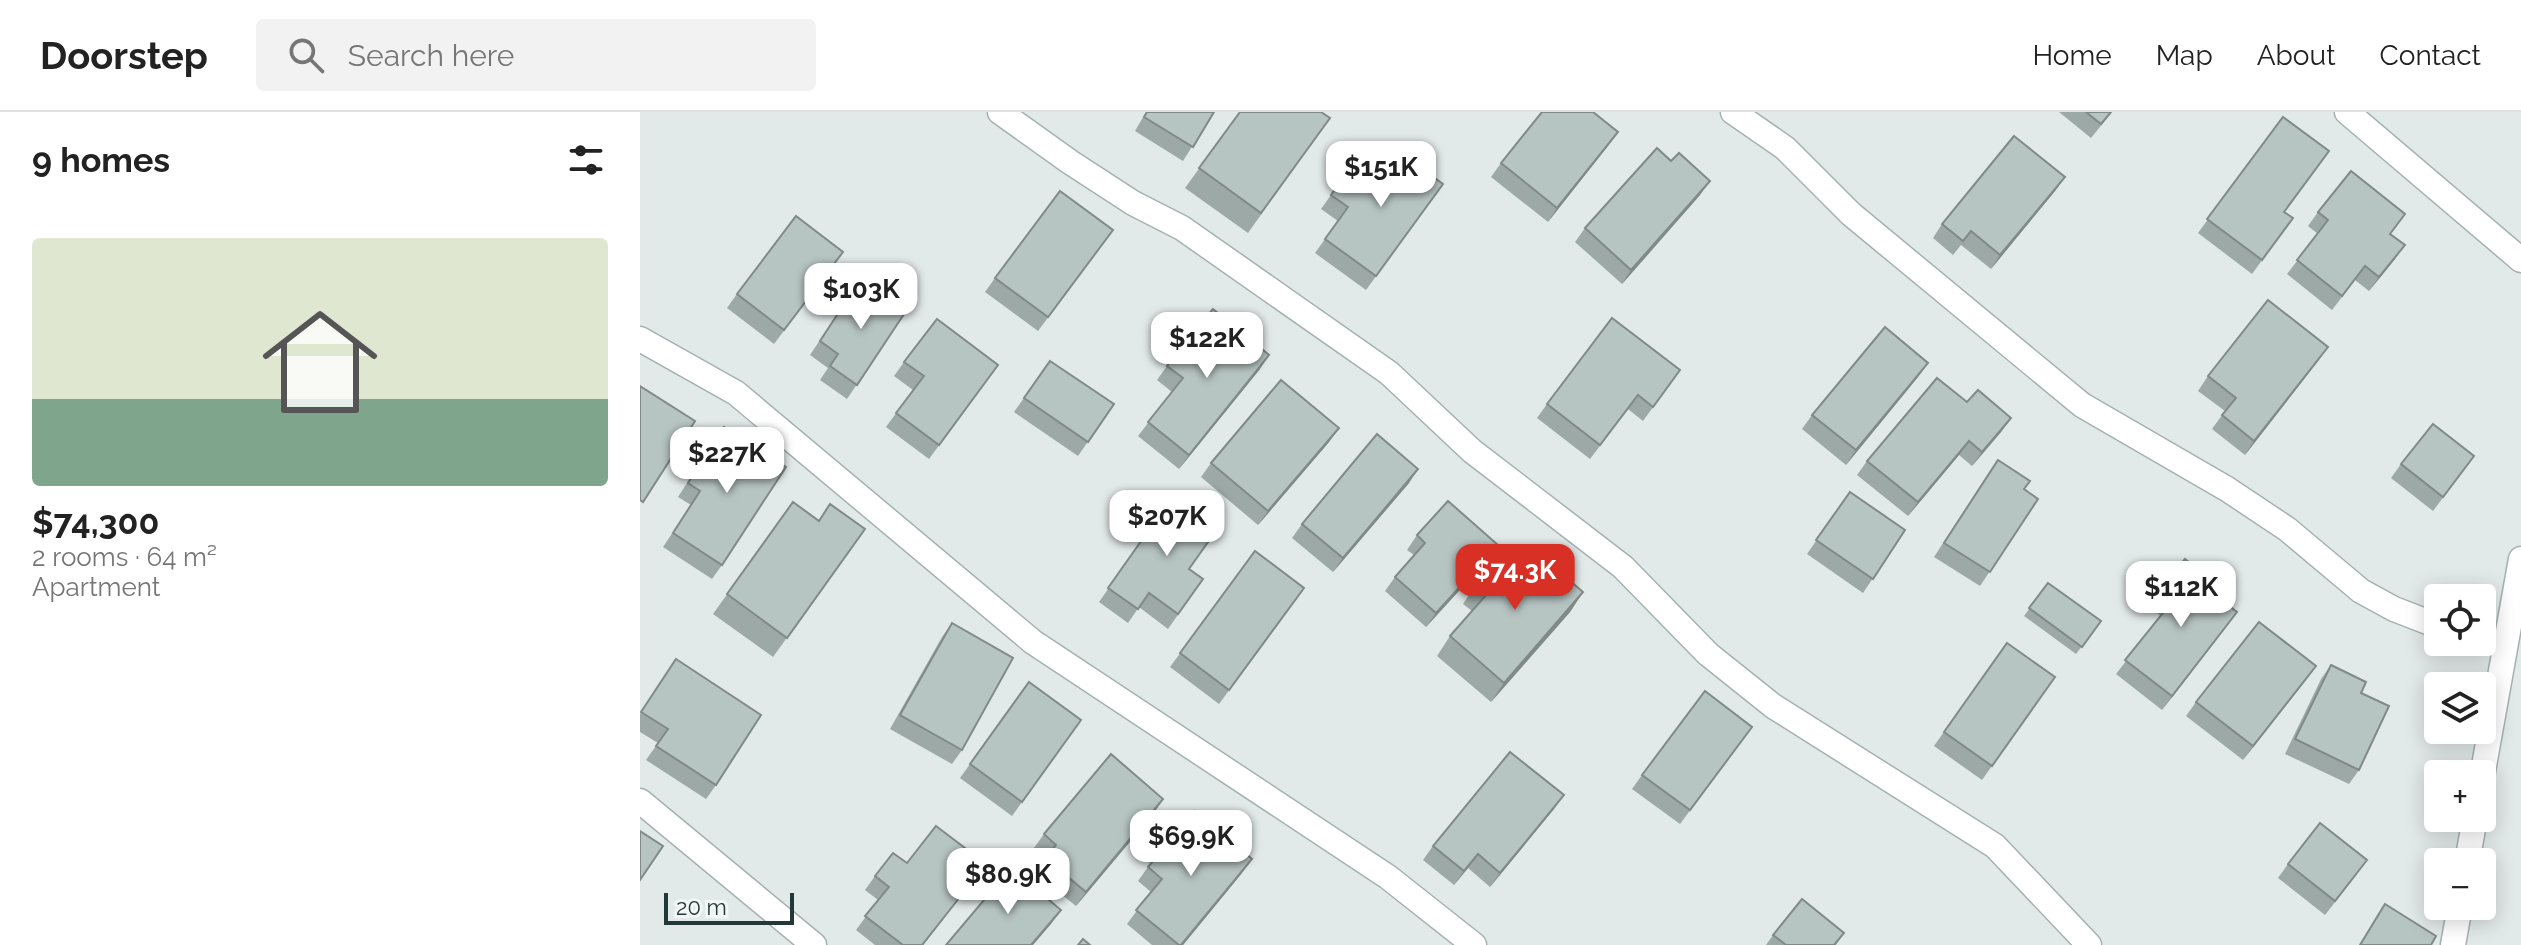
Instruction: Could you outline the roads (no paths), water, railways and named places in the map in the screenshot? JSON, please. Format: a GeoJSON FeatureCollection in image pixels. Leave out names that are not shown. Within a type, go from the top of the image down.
{"type":"FeatureCollection","features":[{"type":"Feature","properties":{"kind":"street"},"geometry":{"type":"LineString","coordinates":[[1000,112],[1082,170],[1182,228],[1389,373],[1472,451],[1623,567],[1708,654],[1773,706],[1995,846],[2089,945]]}},
{"type":"Feature","properties":{"kind":"street"},"geometry":{"type":"LineString","coordinates":[[1733,112],[1785,148],[1851,214],[2082,405],[2239,497],[2287,529],[2361,591],[2424,621]]}},
{"type":"Feature","properties":{"kind":"street"},"geometry":{"type":"LineString","coordinates":[[2347,112],[2521,260]]}},
{"type":"Feature","properties":{"kind":"street"},"geometry":{"type":"LineString","coordinates":[[640,339],[736,393],[1033,642],[1388,877],[1474,945]]}},
{"type":"Feature","properties":{"kind":"street"},"geometry":{"type":"LineString","coordinates":[[2496,637],[2521,559]]}},
{"type":"Feature","properties":{"kind":"street"},"geometry":{"type":"LineString","coordinates":[[2483,760],[2492,656]]}},
{"type":"Feature","properties":{"kind":"street"},"geometry":{"type":"LineString","coordinates":[[640,801],[814,945]]}},
{"type":"Feature","properties":{"kind":"street"},"geometry":{"type":"LineString","coordinates":[[2453,945],[2457,920]]}}]}
